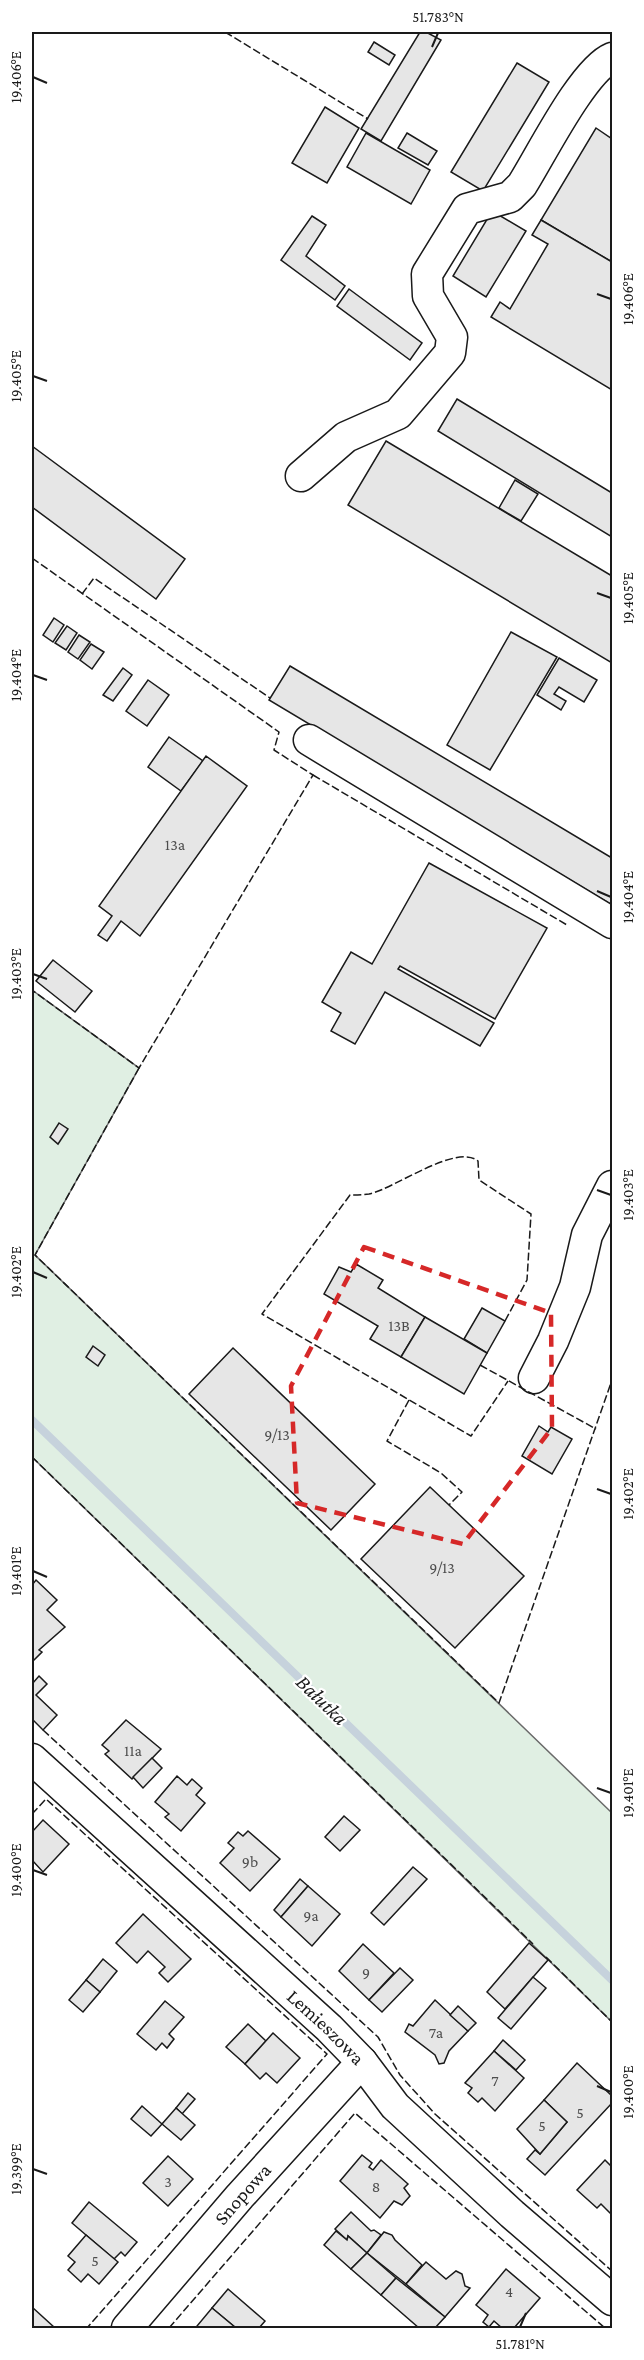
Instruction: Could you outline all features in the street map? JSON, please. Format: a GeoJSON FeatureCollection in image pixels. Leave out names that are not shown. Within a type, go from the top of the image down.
{"type":"FeatureCollection","features":[{"type":"Feature","properties":{"kind":"street"},"geometry":{"type":"LineString","coordinates":[[301,476],[346,437],[398,414],[450,353],[452,337],[428,296],[427,274],[467,209],[510,197],[522,184],[579,92],[602,62],[612,58]]}},
{"type":"Feature","properties":{"kind":"street"},"geometry":{"type":"LineString","coordinates":[[309,740],[612,923]]}},
{"type":"Feature","properties":{"kind":"street"},"geometry":{"type":"LineString","coordinates":[[534,1378],[553,1341],[575,1287],[586,1235],[612,1186]]}},
{"type":"Feature","properties":{"kind":"street","name":"Lemieszowa"},"geometry":{"type":"LineString","coordinates":[[36,1771],[329,2028],[362,2062],[395,2106],[512,2214],[612,2300]]}},
{"type":"Feature","properties":{"kind":"street","name":"Snopowa"},"geometry":{"type":"LineString","coordinates":[[127,2328],[240,2196],[362,2062]]}},
{"type":"Feature","properties":{"kind":"highlighted area"},"geometry":{"type":"Polygon","coordinates":[[[364,1247],[551,1313],[552,1428],[463,1544],[297,1503],[291,1386],[364,1247]]]}},
{"type":"Feature","properties":{"kind":"green space"},"geometry":{"type":"Polygon","coordinates":[[[32,990],[139,1068],[35,1255],[612,1813],[612,2022],[32,1457],[32,990]]]}},
{"type":"Feature","properties":{"kind":"building"},"geometry":{"type":"Polygon","coordinates":[[[420,32],[426,32],[441,40],[381,141],[361,129],[420,32]]]}},
{"type":"Feature","properties":{"kind":"building"},"geometry":{"type":"Polygon","coordinates":[[[374,42],[395,55],[389,65],[368,52],[374,42]]]}},
{"type":"Feature","properties":{"kind":"building"},"geometry":{"type":"Polygon","coordinates":[[[517,63],[549,82],[483,191],[451,172],[517,63]]]}},
{"type":"Feature","properties":{"kind":"building"},"geometry":{"type":"Polygon","coordinates":[[[325,107],[359,128],[327,183],[292,163],[325,107]]]}},
{"type":"Feature","properties":{"kind":"building"},"geometry":{"type":"Polygon","coordinates":[[[596,128],[612,139],[612,262],[541,220],[596,128]]]}},
{"type":"Feature","properties":{"kind":"building"},"geometry":{"type":"Polygon","coordinates":[[[366,133],[430,170],[411,204],[347,167],[366,133]]]}},
{"type":"Feature","properties":{"kind":"building"},"geometry":{"type":"Polygon","coordinates":[[[407,133],[437,151],[428,165],[398,148],[407,133]]]}},
{"type":"Feature","properties":{"kind":"building"},"geometry":{"type":"Polygon","coordinates":[[[492,211],[526,231],[486,297],[453,276],[492,211]]]}},
{"type":"Feature","properties":{"kind":"building"},"geometry":{"type":"Polygon","coordinates":[[[312,216],[326,225],[306,256],[345,286],[335,300],[281,260],[312,216]]]}},
{"type":"Feature","properties":{"kind":"building"},"geometry":{"type":"Polygon","coordinates":[[[541,220],[612,262],[612,390],[491,317],[500,302],[510,309],[548,244],[532,235],[541,220]]]}},
{"type":"Feature","properties":{"kind":"building"},"geometry":{"type":"Polygon","coordinates":[[[349,289],[422,343],[410,360],[337,306],[349,289]]]}},
{"type":"Feature","properties":{"kind":"building"},"geometry":{"type":"Polygon","coordinates":[[[457,399],[612,493],[612,537],[438,431],[457,399]]]}},
{"type":"Feature","properties":{"kind":"building"},"geometry":{"type":"Polygon","coordinates":[[[386,441],[612,576],[612,663],[348,505],[386,441]]]}},
{"type":"Feature","properties":{"kind":"building"},"geometry":{"type":"Polygon","coordinates":[[[32,446],[185,559],[156,599],[32,507],[32,446]]]}},
{"type":"Feature","properties":{"kind":"building"},"geometry":{"type":"Polygon","coordinates":[[[515,480],[538,494],[521,521],[499,508],[515,480]]]}},
{"type":"Feature","properties":{"kind":"building"},"geometry":{"type":"Polygon","coordinates":[[[54,618],[64,625],[53,642],[43,635],[54,618]]]}},
{"type":"Feature","properties":{"kind":"building"},"geometry":{"type":"Polygon","coordinates":[[[67,626],[77,633],[66,650],[55,643],[67,626]]]}},
{"type":"Feature","properties":{"kind":"building"},"geometry":{"type":"Polygon","coordinates":[[[511,632],[557,657],[490,770],[447,745],[511,632]]]}},
{"type":"Feature","properties":{"kind":"building"},"geometry":{"type":"Polygon","coordinates":[[[79,635],[90,642],[78,659],[68,652],[79,635]]]}},
{"type":"Feature","properties":{"kind":"building"},"geometry":{"type":"Polygon","coordinates":[[[91,644],[104,652],[92,669],[80,660],[91,644]]]}},
{"type":"Feature","properties":{"kind":"building"},"geometry":{"type":"Polygon","coordinates":[[[559,658],[597,680],[584,702],[559,687],[554,694],[566,701],[561,710],[537,695],[559,658]]]}},
{"type":"Feature","properties":{"kind":"building"},"geometry":{"type":"Polygon","coordinates":[[[290,666],[612,858],[612,905],[269,700],[290,666]]]}},
{"type":"Feature","properties":{"kind":"building"},"geometry":{"type":"Polygon","coordinates":[[[123,668],[132,675],[113,701],[103,695],[123,668]]]}},
{"type":"Feature","properties":{"kind":"building"},"geometry":{"type":"Polygon","coordinates":[[[148,680],[169,695],[147,726],[126,711],[148,680]]]}},
{"type":"Feature","properties":{"kind":"building"},"geometry":{"type":"Polygon","coordinates":[[[169,737],[203,761],[181,791],[148,767],[169,737]]]}},
{"type":"Feature","properties":{"kind":"building"},"geometry":{"type":"Polygon","coordinates":[[[206,756],[247,786],[140,936],[121,921],[107,941],[98,935],[112,916],[99,906],[206,756]]]}},
{"type":"Feature","properties":{"kind":"building"},"geometry":{"type":"Polygon","coordinates":[[[429,863],[547,928],[495,1019],[400,966],[398,969],[494,1023],[480,1046],[385,992],[355,1044],[331,1031],[341,1013],[322,1002],[351,952],[372,964],[429,863]]]}},
{"type":"Feature","properties":{"kind":"building"},"geometry":{"type":"Polygon","coordinates":[[[53,960],[92,991],[75,1012],[36,981],[53,960]]]}},
{"type":"Feature","properties":{"kind":"building"},"geometry":{"type":"Polygon","coordinates":[[[59,1123],[68,1129],[58,1144],[50,1137],[59,1123]]]}},
{"type":"Feature","properties":{"kind":"building"},"geometry":{"type":"Polygon","coordinates":[[[356,1264],[383,1280],[378,1288],[425,1317],[401,1357],[370,1339],[378,1326],[324,1294],[339,1267],[351,1272],[356,1264]]]}},
{"type":"Feature","properties":{"kind":"building"},"geometry":{"type":"Polygon","coordinates":[[[482,1308],[505,1321],[487,1353],[464,1339],[482,1308]]]}},
{"type":"Feature","properties":{"kind":"building"},"geometry":{"type":"Polygon","coordinates":[[[425,1317],[487,1353],[464,1394],[401,1357],[425,1317]]]}},
{"type":"Feature","properties":{"kind":"building"},"geometry":{"type":"Polygon","coordinates":[[[93,1346],[105,1355],[98,1366],[86,1357],[93,1346]]]}},
{"type":"Feature","properties":{"kind":"building"},"geometry":{"type":"Polygon","coordinates":[[[233,1348],[375,1484],[331,1530],[189,1394],[233,1348]]]}},
{"type":"Feature","properties":{"kind":"building"},"geometry":{"type":"Polygon","coordinates":[[[539,1426],[548,1432],[551,1427],[572,1439],[552,1474],[522,1456],[539,1426]]]}},
{"type":"Feature","properties":{"kind":"building"},"geometry":{"type":"Polygon","coordinates":[[[430,1487],[524,1576],[455,1648],[361,1559],[430,1487]]]}},
{"type":"Feature","properties":{"kind":"building"},"geometry":{"type":"Polygon","coordinates":[[[36,1580],[57,1600],[47,1610],[65,1627],[39,1650],[42,1652],[32,1662],[32,1585],[36,1580]]]}},
{"type":"Feature","properties":{"kind":"building"},"geometry":{"type":"Polygon","coordinates":[[[39,1676],[47,1684],[36,1695],[57,1715],[43,1730],[32,1719],[32,1684],[39,1676]]]}},
{"type":"Feature","properties":{"kind":"building"},"geometry":{"type":"Polygon","coordinates":[[[126,1720],[161,1749],[132,1779],[105,1754],[109,1751],[102,1745],[126,1720]]]}},
{"type":"Feature","properties":{"kind":"building"},"geometry":{"type":"Polygon","coordinates":[[[152,1758],[162,1768],[143,1788],[133,1777],[152,1758]]]}},
{"type":"Feature","properties":{"kind":"building"},"geometry":{"type":"Polygon","coordinates":[[[177,1776],[187,1785],[192,1779],[202,1788],[196,1795],[205,1803],[181,1831],[165,1817],[169,1814],[155,1802],[177,1776]]]}},
{"type":"Feature","properties":{"kind":"building"},"geometry":{"type":"Polygon","coordinates":[[[344,1816],[360,1830],[340,1851],[325,1837],[344,1816]]]}},
{"type":"Feature","properties":{"kind":"building"},"geometry":{"type":"Polygon","coordinates":[[[43,1820],[69,1844],[43,1872],[32,1860],[32,1832],[43,1820]]]}},
{"type":"Feature","properties":{"kind":"building"},"geometry":{"type":"Polygon","coordinates":[[[248,1831],[280,1859],[250,1891],[220,1863],[234,1848],[228,1843],[238,1832],[243,1836],[248,1831]]]}},
{"type":"Feature","properties":{"kind":"building"},"geometry":{"type":"Polygon","coordinates":[[[413,1867],[427,1879],[384,1925],[371,1913],[413,1867]]]}},
{"type":"Feature","properties":{"kind":"building"},"geometry":{"type":"Polygon","coordinates":[[[300,1879],[308,1886],[281,1917],[274,1910],[300,1879]]]}},
{"type":"Feature","properties":{"kind":"building"},"geometry":{"type":"Polygon","coordinates":[[[308,1886],[340,1914],[312,1946],[281,1917],[308,1886]]]}},
{"type":"Feature","properties":{"kind":"building"},"geometry":{"type":"Polygon","coordinates":[[[143,1914],[191,1959],[168,1982],[159,1973],[165,1967],[148,1951],[137,1963],[116,1943],[143,1914]]]}},
{"type":"Feature","properties":{"kind":"building"},"geometry":{"type":"Polygon","coordinates":[[[529,1943],[548,1960],[505,2009],[487,1992],[529,1943]]]}},
{"type":"Feature","properties":{"kind":"building"},"geometry":{"type":"Polygon","coordinates":[[[363,1944],[394,1973],[369,2000],[339,1971],[363,1944]]]}},
{"type":"Feature","properties":{"kind":"building"},"geometry":{"type":"Polygon","coordinates":[[[103,1959],[117,1971],[100,1992],[86,1980],[103,1959]]]}},
{"type":"Feature","properties":{"kind":"building"},"geometry":{"type":"Polygon","coordinates":[[[400,1968],[413,1980],[382,2012],[369,2000],[400,1968]]]}},
{"type":"Feature","properties":{"kind":"building"},"geometry":{"type":"Polygon","coordinates":[[[533,1977],[546,1988],[511,2029],[498,2018],[533,1977]]]}},
{"type":"Feature","properties":{"kind":"building"},"geometry":{"type":"Polygon","coordinates":[[[86,1980],[100,1992],[83,2012],[69,2000],[86,1980]]]}},
{"type":"Feature","properties":{"kind":"building"},"geometry":{"type":"Polygon","coordinates":[[[435,2000],[468,2031],[449,2051],[444,2063],[439,2064],[435,2055],[405,2032],[409,2024],[413,2026],[435,2000]]]}},
{"type":"Feature","properties":{"kind":"building"},"geometry":{"type":"Polygon","coordinates":[[[165,2001],[184,2017],[169,2034],[174,2039],[167,2048],[162,2043],[156,2050],[137,2034],[165,2001]]]}},
{"type":"Feature","properties":{"kind":"building"},"geometry":{"type":"Polygon","coordinates":[[[458,2006],[476,2023],[468,2031],[450,2015],[458,2006]]]}},
{"type":"Feature","properties":{"kind":"building"},"geometry":{"type":"Polygon","coordinates":[[[248,2024],[266,2041],[245,2064],[226,2047],[248,2024]]]}},
{"type":"Feature","properties":{"kind":"building"},"geometry":{"type":"Polygon","coordinates":[[[273,2033],[300,2058],[277,2083],[266,2073],[260,2079],[245,2064],[273,2033]]]}},
{"type":"Feature","properties":{"kind":"building"},"geometry":{"type":"Polygon","coordinates":[[[503,2040],[525,2060],[516,2070],[494,2051],[503,2040]]]}},
{"type":"Feature","properties":{"kind":"building"},"geometry":{"type":"Polygon","coordinates":[[[494,2051],[524,2078],[495,2111],[482,2098],[478,2102],[468,2093],[472,2088],[465,2083],[494,2051]]]}},
{"type":"Feature","properties":{"kind":"building"},"geometry":{"type":"Polygon","coordinates":[[[577,2063],[612,2096],[612,2103],[545,2175],[527,2159],[535,2150],[540,2154],[567,2122],[544,2100],[577,2063]]]}},
{"type":"Feature","properties":{"kind":"building"},"geometry":{"type":"Polygon","coordinates":[[[188,2093],[195,2099],[182,2114],[176,2108],[188,2093]]]}},
{"type":"Feature","properties":{"kind":"building"},"geometry":{"type":"Polygon","coordinates":[[[544,2100],[567,2122],[540,2154],[517,2129],[544,2100]]]}},
{"type":"Feature","properties":{"kind":"building"},"geometry":{"type":"Polygon","coordinates":[[[142,2106],[162,2124],[151,2136],[131,2119],[142,2106]]]}},
{"type":"Feature","properties":{"kind":"building"},"geometry":{"type":"Polygon","coordinates":[[[176,2108],[195,2125],[181,2140],[162,2124],[176,2108]]]}},
{"type":"Feature","properties":{"kind":"building"},"geometry":{"type":"Polygon","coordinates":[[[362,2155],[372,2163],[369,2167],[373,2170],[381,2160],[408,2184],[404,2188],[410,2196],[402,2205],[394,2201],[380,2218],[340,2181],[362,2155]]]}},
{"type":"Feature","properties":{"kind":"building"},"geometry":{"type":"Polygon","coordinates":[[[168,2156],[193,2179],[168,2206],[143,2183],[168,2156]]]}},
{"type":"Feature","properties":{"kind":"building"},"geometry":{"type":"Polygon","coordinates":[[[605,2160],[612,2167],[612,2215],[601,2204],[597,2208],[577,2190],[605,2160]]]}},
{"type":"Feature","properties":{"kind":"building"},"geometry":{"type":"Polygon","coordinates":[[[89,2202],[137,2242],[125,2256],[121,2252],[114,2259],[72,2223],[89,2202]]]}},
{"type":"Feature","properties":{"kind":"building"},"geometry":{"type":"Polygon","coordinates":[[[351,2212],[371,2231],[374,2230],[381,2235],[367,2253],[348,2236],[347,2240],[335,2229],[351,2212]]]}},
{"type":"Feature","properties":{"kind":"building"},"geometry":{"type":"Polygon","coordinates":[[[336,2231],[347,2240],[348,2236],[367,2253],[351,2269],[324,2245],[336,2231]]]}},
{"type":"Feature","properties":{"kind":"building"},"geometry":{"type":"Polygon","coordinates":[[[384,2232],[392,2235],[422,2265],[406,2284],[367,2253],[384,2232]]]}},
{"type":"Feature","properties":{"kind":"building"},"geometry":{"type":"Polygon","coordinates":[[[86,2235],[118,2262],[99,2284],[88,2274],[81,2282],[68,2270],[75,2262],[68,2256],[86,2235]]]}},
{"type":"Feature","properties":{"kind":"building"},"geometry":{"type":"Polygon","coordinates":[[[367,2253],[396,2278],[381,2295],[351,2269],[367,2253]]]}},
{"type":"Feature","properties":{"kind":"building"},"geometry":{"type":"Polygon","coordinates":[[[426,2262],[446,2279],[456,2271],[462,2274],[465,2286],[470,2288],[445,2317],[406,2284],[426,2262]]]}},
{"type":"Feature","properties":{"kind":"building"},"geometry":{"type":"Polygon","coordinates":[[[506,2269],[540,2298],[514,2328],[502,2328],[494,2321],[489,2327],[483,2322],[488,2315],[476,2305],[506,2269]]]}},
{"type":"Feature","properties":{"kind":"building"},"geometry":{"type":"Polygon","coordinates":[[[396,2278],[445,2317],[435,2328],[419,2328],[381,2295],[396,2278]]]}},
{"type":"Feature","properties":{"kind":"building"},"geometry":{"type":"Polygon","coordinates":[[[228,2289],[265,2321],[259,2328],[236,2328],[212,2308],[228,2289]]]}},
{"type":"Feature","properties":{"kind":"building"},"geometry":{"type":"Polygon","coordinates":[[[32,2307],[55,2328],[32,2328],[32,2307]]]}},
{"type":"Feature","properties":{"kind":"building"},"geometry":{"type":"Polygon","coordinates":[[[212,2308],[236,2328],[200,2328],[197,2326],[212,2308]]]}},
{"type":"Feature","properties":{"kind":"waterway","name":"Bałutka"},"geometry":{"type":"LineString","coordinates":[[32,1420],[612,1980]]}},
{"type":"Feature","properties":{"kind":"fence"},"geometry":{"type":"LineString","coordinates":[[225,32],[368,119]]}},
{"type":"Feature","properties":{"kind":"fence"},"geometry":{"type":"LineString","coordinates":[[32,558],[279,732],[274,750],[313,775],[139,1068],[32,990]]}},
{"type":"Feature","properties":{"kind":"fence"},"geometry":{"type":"LineString","coordinates":[[82,594],[94,578],[270,698]]}},
{"type":"Feature","properties":{"kind":"fence"},"geometry":{"type":"LineString","coordinates":[[313,775],[567,925]]}},
{"type":"Feature","properties":{"kind":"fence"},"geometry":{"type":"LineString","coordinates":[[139,1068],[35,1255],[499,1703],[612,1380]]}},
{"type":"Feature","properties":{"kind":"fence"},"geometry":{"type":"LineString","coordinates":[[505,1321],[527,1280],[531,1214],[479,1180],[478,1161],[468,1157],[440,1162],[369,1194],[350,1195],[262,1314],[471,1436],[508,1381]]}},
{"type":"Feature","properties":{"kind":"fence"},"geometry":{"type":"LineString","coordinates":[[480,1365],[596,1429]]}},
{"type":"Feature","properties":{"kind":"fence"},"geometry":{"type":"LineString","coordinates":[[409,1400],[387,1441],[441,1473],[462,1492],[449,1505]]}},
{"type":"Feature","properties":{"kind":"fence"},"geometry":{"type":"LineString","coordinates":[[32,1457],[533,1944]]}},
{"type":"Feature","properties":{"kind":"fence"},"geometry":{"type":"LineString","coordinates":[[43,1730],[378,2037],[400,2075],[435,2114],[612,2271]]}},
{"type":"Feature","properties":{"kind":"fence"},"geometry":{"type":"LineString","coordinates":[[32,1814],[46,1799],[327,2054],[87,2328]]}},
{"type":"Feature","properties":{"kind":"fence"},"geometry":{"type":"LineString","coordinates":[[546,1957],[612,2022]]}},
{"type":"Feature","properties":{"kind":"fence"},"geometry":{"type":"LineString","coordinates":[[169,2328],[355,2113],[605,2328]]}}]}
